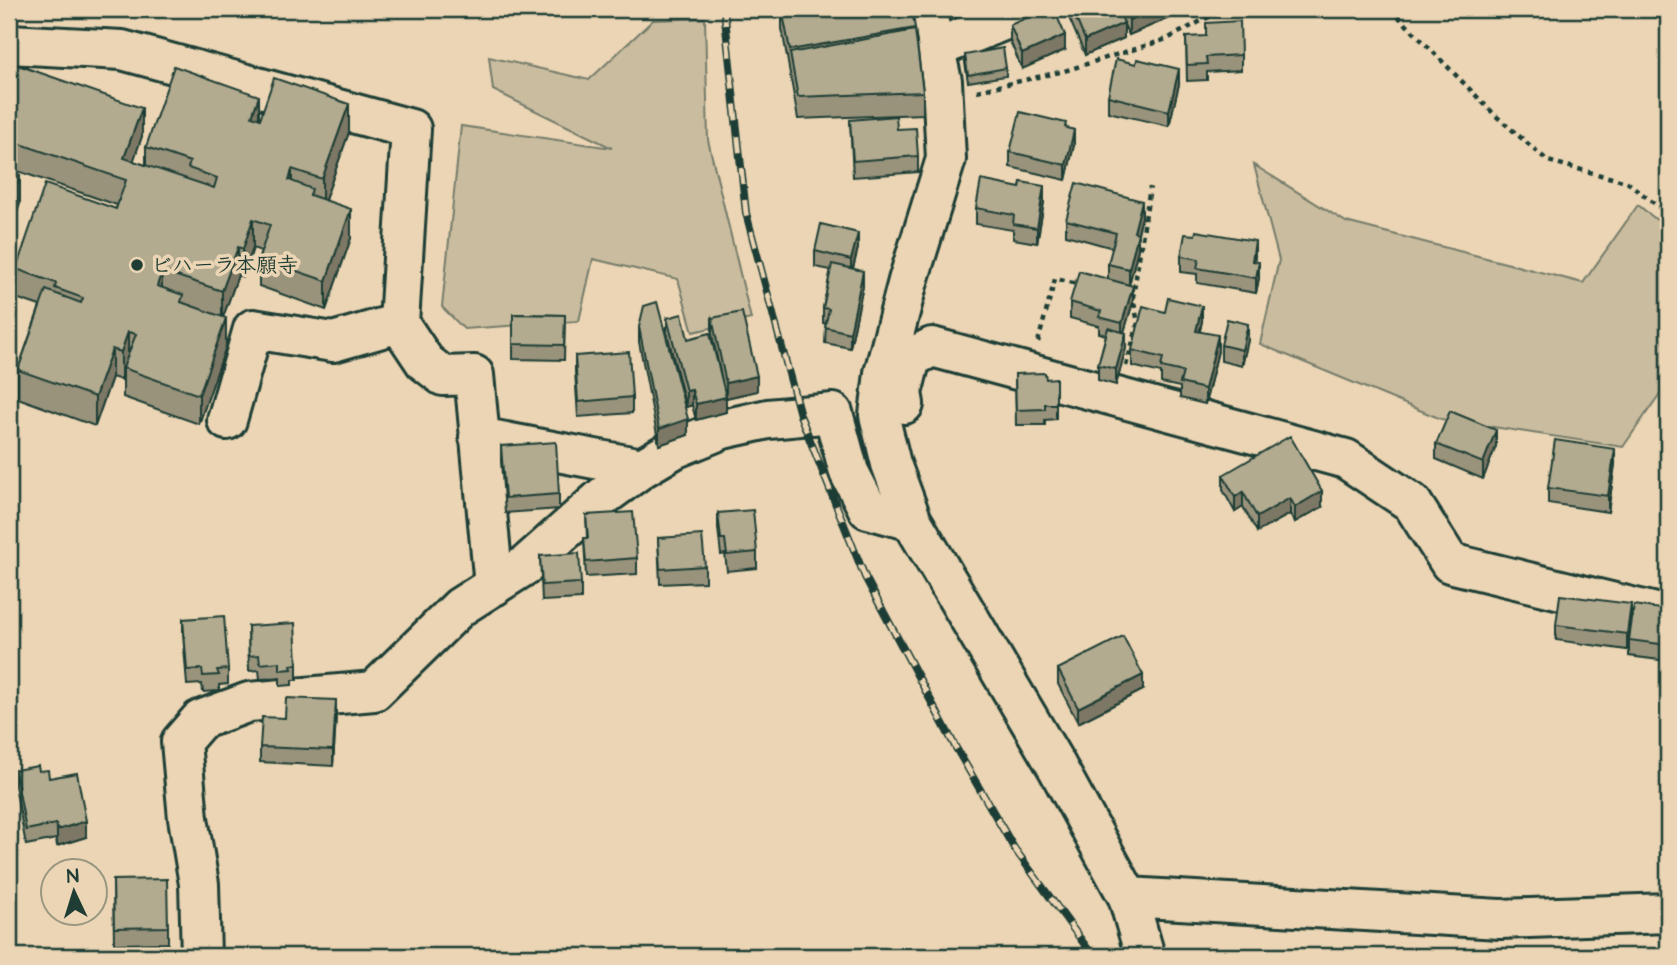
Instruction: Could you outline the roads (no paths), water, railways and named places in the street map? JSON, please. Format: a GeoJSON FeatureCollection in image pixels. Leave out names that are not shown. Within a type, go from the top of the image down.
{"type":"FeatureCollection","features":[{"type":"Feature","properties":{"kind":"street"},"geometry":{"type":"LineString","coordinates":[[926,9],[942,81],[946,159],[908,281],[884,373],[879,415],[891,464],[912,521],[1058,768],[1128,897],[1145,956]]}},
{"type":"Feature","properties":{"kind":"street"},"geometry":{"type":"LineString","coordinates":[[934,49],[1032,9]]}},
{"type":"Feature","properties":{"kind":"street"},"geometry":{"type":"LineString","coordinates":[[9,44],[122,50],[411,129],[399,323],[425,362],[443,376],[474,375],[494,586]]}},
{"type":"Feature","properties":{"kind":"street"},"geometry":{"type":"LineString","coordinates":[[226,420],[253,329],[332,342],[399,323]]}},
{"type":"Feature","properties":{"kind":"street"},"geometry":{"type":"LineString","coordinates":[[891,464],[911,453],[902,393],[911,358],[932,347],[1346,459],[1412,503],[1450,563],[1668,616]]}},
{"type":"Feature","properties":{"kind":"street"},"geometry":{"type":"LineString","coordinates":[[201,956],[199,884],[188,818],[181,742],[200,720],[249,702],[373,691],[460,607],[526,565],[605,495],[674,449],[723,429],[768,419],[834,413],[849,472],[868,509],[912,521]]}},
{"type":"Feature","properties":{"kind":"street"},"geometry":{"type":"LineString","coordinates":[[479,437],[642,468]]}},
{"type":"Feature","properties":{"kind":"street"},"geometry":{"type":"LineString","coordinates":[[1128,897],[1500,919],[1668,913]]}},
{"type":"Feature","properties":{"kind":"railway"},"geometry":{"type":"LineString","coordinates":[[724,9],[746,213],[800,415],[865,577],[956,748],[1014,848],[1093,956]]}},
{"type":"Feature","properties":{"kind":"place","name":"ビハーラ本願寺"},"geometry":{"type":"Point","coordinates":[137,265]}}]}
